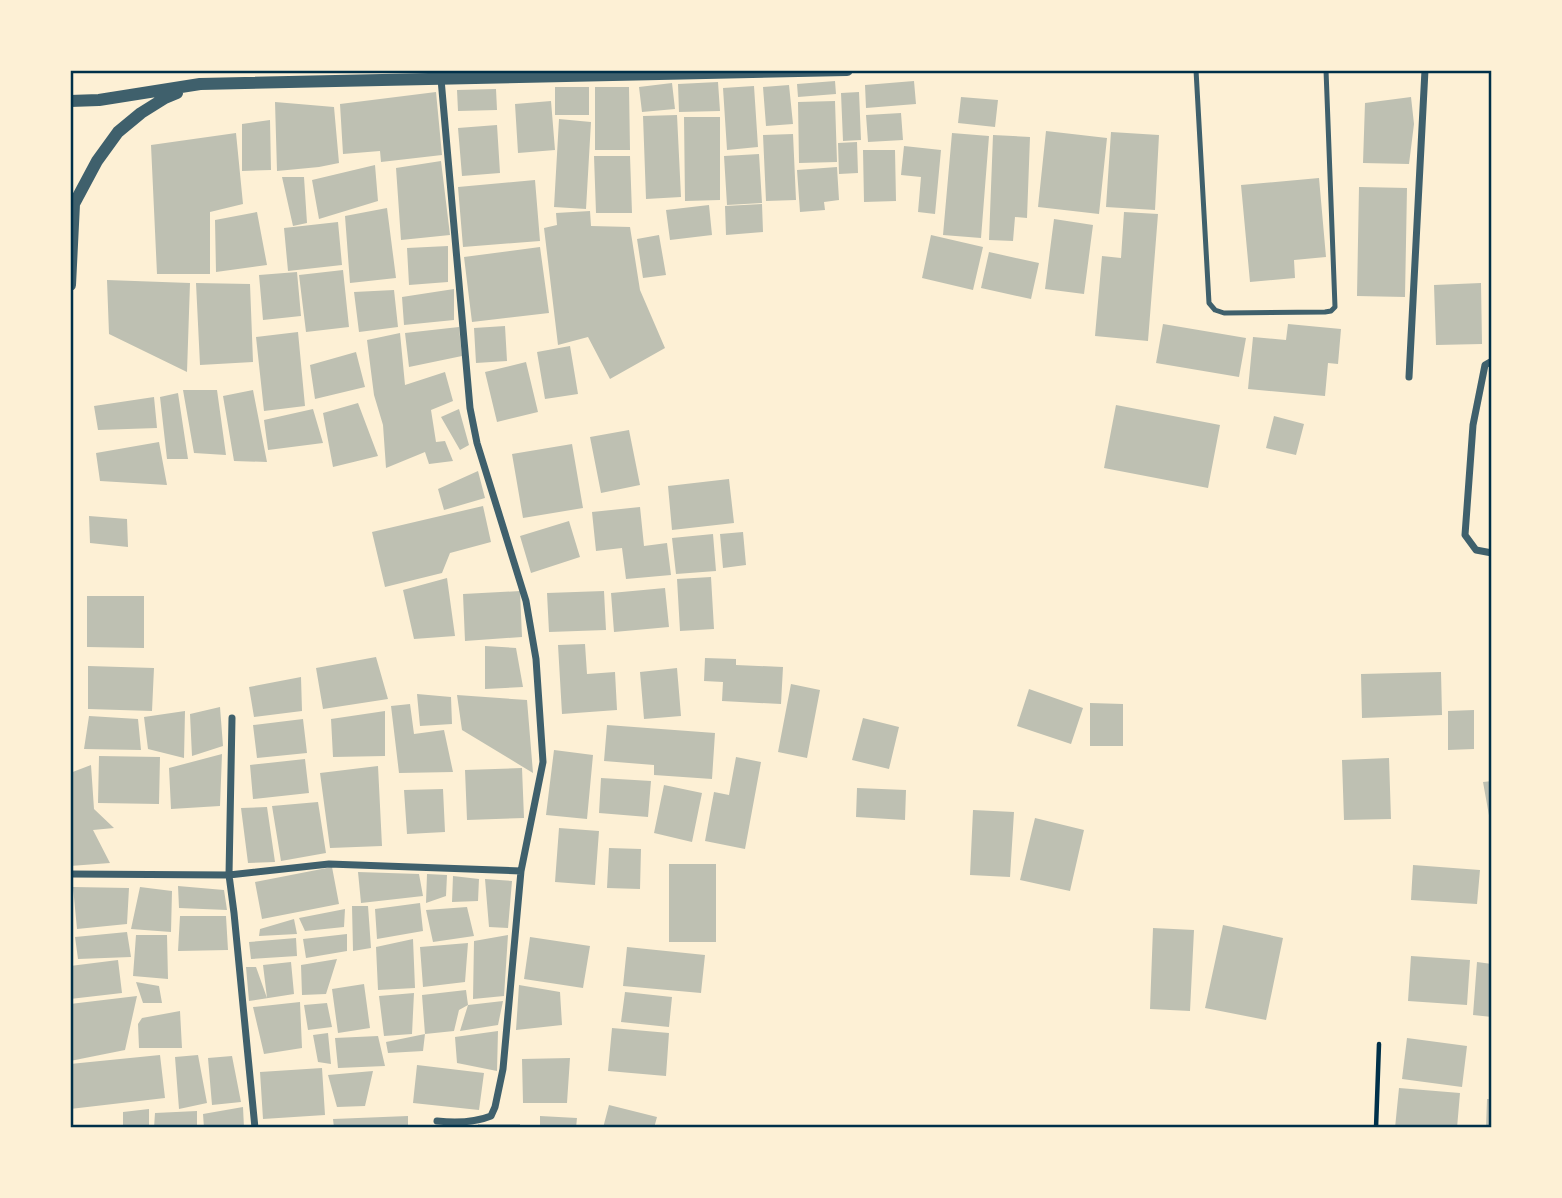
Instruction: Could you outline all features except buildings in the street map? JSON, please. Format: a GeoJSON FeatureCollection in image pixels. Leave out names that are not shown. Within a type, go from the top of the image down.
{"type":"FeatureCollection","features":[{"type":"Feature","properties":{"kind":"street"},"geometry":{"type":"LineString","coordinates":[[70,101],[99,100],[200,84],[607,73],[847,70]]}},
{"type":"Feature","properties":{"kind":"street"},"geometry":{"type":"LineString","coordinates":[[1409,377],[1425,70]]}},
{"type":"Feature","properties":{"kind":"street"},"geometry":{"type":"LineString","coordinates":[[437,1121],[456,1123],[480,1120],[491,1116],[495,1107],[503,1069],[521,871],[543,762],[536,659],[523,588],[490,486],[470,408],[441,79]]}},
{"type":"Feature","properties":{"kind":"street"},"geometry":{"type":"LineString","coordinates":[[70,285],[72,200],[97,161],[118,132],[141,113],[165,98],[200,84]]}},
{"type":"Feature","properties":{"kind":"street"},"geometry":{"type":"LineString","coordinates":[[1492,361],[1485,365],[1473,425],[1465,535],[1476,550],[1492,553]]}},
{"type":"Feature","properties":{"kind":"street"},"geometry":{"type":"LineString","coordinates":[[232,718],[229,875],[255,1128]]}},
{"type":"Feature","properties":{"kind":"street"},"geometry":{"type":"LineString","coordinates":[[70,874],[229,875],[330,864],[521,871]]}},
{"type":"Feature","properties":{"kind":"lane"},"geometry":{"type":"LineString","coordinates":[[1196,70],[1209,303],[1215,310],[1224,313],[1325,312],[1335,307],[1326,70]]}},
{"type":"Feature","properties":{"kind":"path"},"geometry":{"type":"LineString","coordinates":[[1376,1128],[1378,1044]]}}]}
